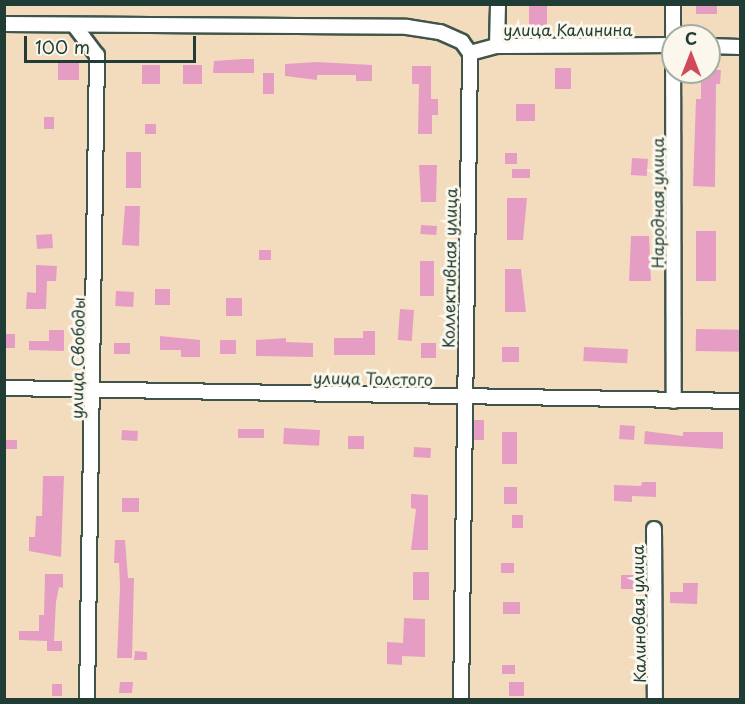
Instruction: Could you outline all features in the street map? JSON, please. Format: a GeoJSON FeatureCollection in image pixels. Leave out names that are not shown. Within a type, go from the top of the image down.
{"type":"FeatureCollection","features":[{"type":"Feature","properties":{"kind":"street"},"geometry":{"type":"LineString","coordinates":[[497,46],[498,4]]}},
{"type":"Feature","properties":{"kind":"street","name":"Народная улица"},"geometry":{"type":"LineString","coordinates":[[674,4],[674,24]]}},
{"type":"Feature","properties":{"kind":"street"},"geometry":{"type":"LineString","coordinates":[[4,24],[407,27],[440,32],[462,42],[470,53]]}},
{"type":"Feature","properties":{"kind":"street","name":"улица Свободы"},"geometry":{"type":"LineString","coordinates":[[74,25],[97,55],[87,699]]}},
{"type":"Feature","properties":{"kind":"street","name":"улица Калинина"},"geometry":{"type":"LineString","coordinates":[[470,53],[497,46],[661,45]]}},
{"type":"Feature","properties":{"kind":"street"},"geometry":{"type":"LineString","coordinates":[[721,46],[741,46]]}},
{"type":"Feature","properties":{"kind":"street","name":"Коллективная улица"},"geometry":{"type":"LineString","coordinates":[[461,699],[463,397],[470,53]]}},
{"type":"Feature","properties":{"kind":"street","name":"Народная улица"},"geometry":{"type":"LineString","coordinates":[[673,84],[674,400]]}},
{"type":"Feature","properties":{"kind":"street","name":"улица Толстого"},"geometry":{"type":"LineString","coordinates":[[4,388],[741,401]]}},
{"type":"Feature","properties":{"kind":"street","name":"Калиновая улица"},"geometry":{"type":"LineString","coordinates":[[654,529],[655,699]]}},
{"type":"Feature","properties":{"kind":"building"},"geometry":{"type":"Polygon","coordinates":[[[696,4],[717,4],[717,14],[696,14],[696,4]]]}},
{"type":"Feature","properties":{"kind":"building"},"geometry":{"type":"Polygon","coordinates":[[[529,6],[547,6],[547,27],[529,27],[529,6]]]}},
{"type":"Feature","properties":{"kind":"building"},"geometry":{"type":"Polygon","coordinates":[[[254,59],[254,73],[213,73],[214,61],[254,59]]]}},
{"type":"Feature","properties":{"kind":"building"},"geometry":{"type":"Polygon","coordinates":[[[58,60],[79,60],[79,80],[58,80],[58,60]]]}},
{"type":"Feature","properties":{"kind":"building"},"geometry":{"type":"Polygon","coordinates":[[[317,62],[372,65],[372,81],[356,81],[356,75],[317,75],[317,80],[285,76],[285,64],[317,62]]]}},
{"type":"Feature","properties":{"kind":"building"},"geometry":{"type":"Polygon","coordinates":[[[142,65],[160,65],[160,84],[142,84],[142,65]]]}},
{"type":"Feature","properties":{"kind":"building"},"geometry":{"type":"Polygon","coordinates":[[[183,65],[202,65],[202,84],[183,84],[183,65]]]}},
{"type":"Feature","properties":{"kind":"building"},"geometry":{"type":"Polygon","coordinates":[[[412,66],[431,66],[431,99],[438,99],[438,115],[432,115],[432,134],[418,134],[419,84],[412,84],[412,66]]]}},
{"type":"Feature","properties":{"kind":"building"},"geometry":{"type":"Polygon","coordinates":[[[555,68],[571,68],[571,89],[555,89],[555,68]]]}},
{"type":"Feature","properties":{"kind":"building"},"geometry":{"type":"Polygon","coordinates":[[[263,73],[274,73],[274,94],[263,94],[263,73]]]}},
{"type":"Feature","properties":{"kind":"building"},"geometry":{"type":"Polygon","coordinates":[[[701,84],[716,84],[715,187],[693,186],[696,99],[701,99],[701,84]]]}},
{"type":"Feature","properties":{"kind":"building"},"geometry":{"type":"Polygon","coordinates":[[[516,104],[535,104],[535,121],[516,121],[516,104]]]}},
{"type":"Feature","properties":{"kind":"building"},"geometry":{"type":"Polygon","coordinates":[[[44,117],[54,117],[54,129],[44,129],[44,117]]]}},
{"type":"Feature","properties":{"kind":"building"},"geometry":{"type":"Polygon","coordinates":[[[145,124],[156,124],[156,134],[145,134],[145,124]]]}},
{"type":"Feature","properties":{"kind":"building"},"geometry":{"type":"Polygon","coordinates":[[[126,152],[141,152],[141,188],[126,188],[126,152]]]}},
{"type":"Feature","properties":{"kind":"building"},"geometry":{"type":"Polygon","coordinates":[[[505,153],[517,153],[517,164],[505,164],[505,153]]]}},
{"type":"Feature","properties":{"kind":"building"},"geometry":{"type":"Polygon","coordinates":[[[632,158],[648,159],[647,176],[631,175],[632,158]]]}},
{"type":"Feature","properties":{"kind":"building"},"geometry":{"type":"Polygon","coordinates":[[[419,165],[437,165],[436,202],[421,202],[419,165]]]}},
{"type":"Feature","properties":{"kind":"building"},"geometry":{"type":"Polygon","coordinates":[[[512,169],[530,169],[530,178],[512,178],[512,169]]]}},
{"type":"Feature","properties":{"kind":"building"},"geometry":{"type":"Polygon","coordinates":[[[507,198],[527,198],[523,240],[507,240],[507,198]]]}},
{"type":"Feature","properties":{"kind":"building"},"geometry":{"type":"Polygon","coordinates":[[[125,206],[140,206],[139,246],[122,245],[125,206]]]}},
{"type":"Feature","properties":{"kind":"building"},"geometry":{"type":"Polygon","coordinates":[[[421,225],[437,226],[436,235],[420,234],[421,225]]]}},
{"type":"Feature","properties":{"kind":"building"},"geometry":{"type":"Polygon","coordinates":[[[696,231],[716,231],[716,281],[696,281],[696,231]]]}},
{"type":"Feature","properties":{"kind":"building"},"geometry":{"type":"Polygon","coordinates":[[[52,234],[53,248],[37,249],[36,235],[52,234]]]}},
{"type":"Feature","properties":{"kind":"building"},"geometry":{"type":"Polygon","coordinates":[[[631,236],[649,236],[651,281],[629,281],[631,236]]]}},
{"type":"Feature","properties":{"kind":"building"},"geometry":{"type":"Polygon","coordinates":[[[259,250],[271,250],[271,260],[259,260],[259,250]]]}},
{"type":"Feature","properties":{"kind":"building"},"geometry":{"type":"Polygon","coordinates":[[[420,261],[434,261],[434,296],[420,296],[420,261]]]}},
{"type":"Feature","properties":{"kind":"building"},"geometry":{"type":"Polygon","coordinates":[[[36,265],[57,266],[56,281],[47,281],[46,309],[26,309],[27,292],[36,293],[36,265]]]}},
{"type":"Feature","properties":{"kind":"building"},"geometry":{"type":"Polygon","coordinates":[[[505,269],[521,269],[526,312],[505,312],[505,269]]]}},
{"type":"Feature","properties":{"kind":"building"},"geometry":{"type":"Polygon","coordinates":[[[155,289],[170,289],[170,305],[155,305],[155,289]]]}},
{"type":"Feature","properties":{"kind":"building"},"geometry":{"type":"Polygon","coordinates":[[[116,291],[134,292],[133,307],[115,306],[116,291]]]}},
{"type":"Feature","properties":{"kind":"building"},"geometry":{"type":"Polygon","coordinates":[[[226,298],[242,298],[242,316],[226,316],[226,298]]]}},
{"type":"Feature","properties":{"kind":"building"},"geometry":{"type":"Polygon","coordinates":[[[400,309],[414,310],[412,341],[398,340],[400,309]]]}},
{"type":"Feature","properties":{"kind":"building"},"geometry":{"type":"Polygon","coordinates":[[[696,329],[740,330],[740,352],[696,351],[696,329]]]}},
{"type":"Feature","properties":{"kind":"building"},"geometry":{"type":"Polygon","coordinates":[[[49,330],[64,330],[64,351],[29,350],[29,341],[49,341],[49,330]]]}},
{"type":"Feature","properties":{"kind":"building"},"geometry":{"type":"Polygon","coordinates":[[[363,331],[375,331],[375,355],[334,355],[334,338],[363,338],[363,331]]]}},
{"type":"Feature","properties":{"kind":"building"},"geometry":{"type":"Polygon","coordinates":[[[4,334],[15,334],[15,348],[4,348],[4,334]]]}},
{"type":"Feature","properties":{"kind":"building"},"geometry":{"type":"Polygon","coordinates":[[[160,336],[200,340],[200,357],[181,357],[181,350],[160,350],[160,336]]]}},
{"type":"Feature","properties":{"kind":"building"},"geometry":{"type":"Polygon","coordinates":[[[286,338],[286,342],[313,343],[313,357],[256,356],[256,340],[286,338]]]}},
{"type":"Feature","properties":{"kind":"building"},"geometry":{"type":"Polygon","coordinates":[[[220,340],[236,340],[236,354],[220,354],[220,340]]]}},
{"type":"Feature","properties":{"kind":"building"},"geometry":{"type":"Polygon","coordinates":[[[114,343],[130,343],[130,354],[114,354],[114,343]]]}},
{"type":"Feature","properties":{"kind":"building"},"geometry":{"type":"Polygon","coordinates":[[[421,343],[436,343],[436,358],[421,358],[421,343]]]}},
{"type":"Feature","properties":{"kind":"building"},"geometry":{"type":"Polygon","coordinates":[[[502,347],[519,347],[519,362],[502,362],[502,347]]]}},
{"type":"Feature","properties":{"kind":"building"},"geometry":{"type":"Polygon","coordinates":[[[584,347],[628,349],[627,363],[583,361],[584,347]]]}},
{"type":"Feature","properties":{"kind":"building"},"geometry":{"type":"Polygon","coordinates":[[[474,420],[484,420],[484,440],[474,440],[474,420]]]}},
{"type":"Feature","properties":{"kind":"building"},"geometry":{"type":"Polygon","coordinates":[[[620,425],[635,426],[634,440],[619,439],[620,425]]]}},
{"type":"Feature","properties":{"kind":"building"},"geometry":{"type":"Polygon","coordinates":[[[284,428],[320,430],[319,446],[283,444],[284,428]]]}},
{"type":"Feature","properties":{"kind":"building"},"geometry":{"type":"Polygon","coordinates":[[[238,429],[264,429],[264,438],[238,438],[238,429]]]}},
{"type":"Feature","properties":{"kind":"building"},"geometry":{"type":"Polygon","coordinates":[[[122,430],[138,431],[137,441],[121,440],[122,430]]]}},
{"type":"Feature","properties":{"kind":"building"},"geometry":{"type":"Polygon","coordinates":[[[645,431],[683,436],[683,432],[723,432],[723,449],[644,444],[645,431]]]}},
{"type":"Feature","properties":{"kind":"building"},"geometry":{"type":"Polygon","coordinates":[[[502,432],[517,432],[517,464],[502,464],[502,432]]]}},
{"type":"Feature","properties":{"kind":"building"},"geometry":{"type":"Polygon","coordinates":[[[348,436],[364,436],[364,449],[348,449],[348,436]]]}},
{"type":"Feature","properties":{"kind":"building"},"geometry":{"type":"Polygon","coordinates":[[[4,440],[17,440],[17,449],[4,449],[4,440]]]}},
{"type":"Feature","properties":{"kind":"building"},"geometry":{"type":"Polygon","coordinates":[[[414,447],[431,448],[430,458],[413,457],[414,447]]]}},
{"type":"Feature","properties":{"kind":"building"},"geometry":{"type":"Polygon","coordinates":[[[43,476],[64,476],[61,557],[29,551],[29,537],[35,537],[36,516],[42,516],[43,476]]]}},
{"type":"Feature","properties":{"kind":"building"},"geometry":{"type":"Polygon","coordinates":[[[642,482],[656,482],[656,497],[632,496],[632,502],[614,501],[614,485],[641,486],[642,482]]]}},
{"type":"Feature","properties":{"kind":"building"},"geometry":{"type":"Polygon","coordinates":[[[504,487],[517,487],[517,504],[504,504],[504,487]]]}},
{"type":"Feature","properties":{"kind":"building"},"geometry":{"type":"Polygon","coordinates":[[[411,494],[428,495],[428,550],[411,550],[416,509],[411,508],[411,494]]]}},
{"type":"Feature","properties":{"kind":"building"},"geometry":{"type":"Polygon","coordinates":[[[122,498],[139,498],[139,512],[122,512],[122,498]]]}},
{"type":"Feature","properties":{"kind":"building"},"geometry":{"type":"Polygon","coordinates":[[[512,515],[523,515],[523,528],[512,528],[512,515]]]}},
{"type":"Feature","properties":{"kind":"building"},"geometry":{"type":"Polygon","coordinates":[[[115,540],[125,540],[128,578],[134,578],[132,658],[117,658],[120,587],[119,563],[114,563],[115,540]]]}},
{"type":"Feature","properties":{"kind":"building"},"geometry":{"type":"Polygon","coordinates":[[[501,563],[514,563],[514,573],[501,573],[501,563]]]}},
{"type":"Feature","properties":{"kind":"building"},"geometry":{"type":"Polygon","coordinates":[[[413,572],[429,572],[429,600],[413,600],[413,572]]]}},
{"type":"Feature","properties":{"kind":"building"},"geometry":{"type":"Polygon","coordinates":[[[45,574],[63,574],[63,588],[59,587],[56,602],[54,641],[62,641],[62,651],[47,651],[47,641],[19,640],[19,631],[39,631],[39,615],[44,615],[45,574]]]}},
{"type":"Feature","properties":{"kind":"building"},"geometry":{"type":"Polygon","coordinates":[[[621,575],[638,575],[638,589],[621,589],[621,575]]]}},
{"type":"Feature","properties":{"kind":"building"},"geometry":{"type":"Polygon","coordinates":[[[683,583],[698,583],[697,604],[670,603],[670,592],[683,592],[683,583]]]}},
{"type":"Feature","properties":{"kind":"building"},"geometry":{"type":"Polygon","coordinates":[[[503,602],[520,602],[520,614],[503,614],[503,602]]]}},
{"type":"Feature","properties":{"kind":"building"},"geometry":{"type":"Polygon","coordinates":[[[404,618],[425,619],[425,657],[402,656],[402,665],[387,664],[387,642],[403,643],[404,618]]]}},
{"type":"Feature","properties":{"kind":"building"},"geometry":{"type":"Polygon","coordinates":[[[135,651],[147,652],[147,660],[134,660],[135,651]]]}},
{"type":"Feature","properties":{"kind":"building"},"geometry":{"type":"Polygon","coordinates":[[[502,665],[515,665],[515,674],[502,674],[502,665]]]}},
{"type":"Feature","properties":{"kind":"building"},"geometry":{"type":"Polygon","coordinates":[[[120,682],[133,682],[132,693],[119,693],[120,682]]]}},
{"type":"Feature","properties":{"kind":"building"},"geometry":{"type":"Polygon","coordinates":[[[509,682],[524,682],[524,696],[509,696],[509,682]]]}},
{"type":"Feature","properties":{"kind":"building"},"geometry":{"type":"Polygon","coordinates":[[[52,684],[62,684],[62,696],[52,696],[52,684]]]}}]}
